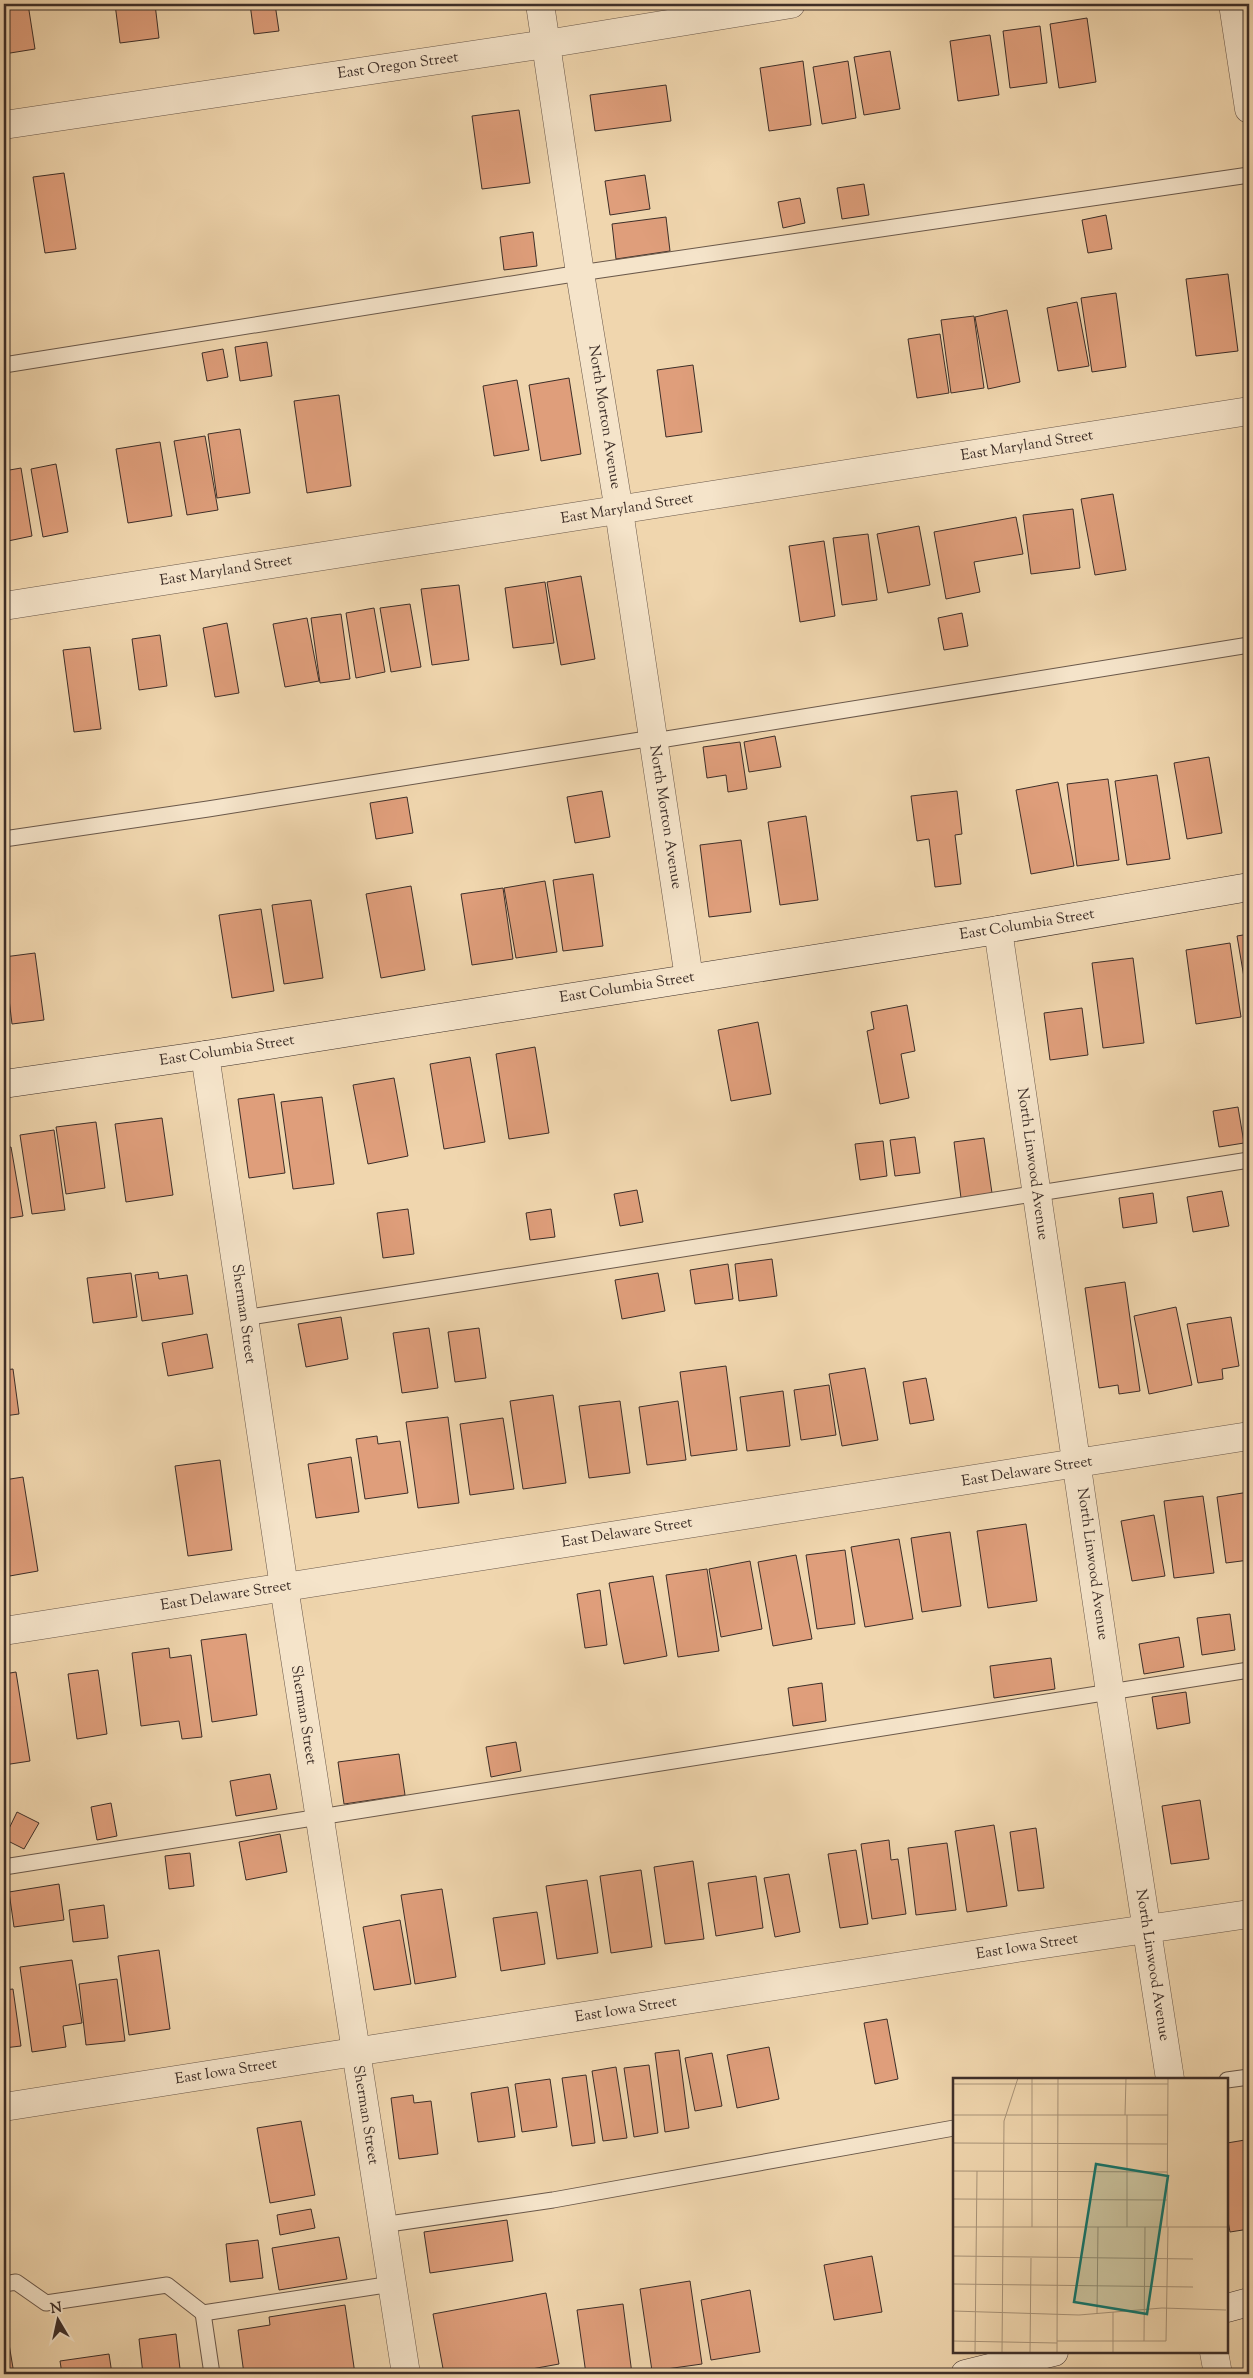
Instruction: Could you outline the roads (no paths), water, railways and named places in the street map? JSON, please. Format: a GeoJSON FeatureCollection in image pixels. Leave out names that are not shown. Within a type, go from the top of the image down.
{"type":"FeatureCollection","features":[{"type":"Feature","properties":{"kind":"street","name":"North Morton Avenue"},"geometry":{"type":"LineString","coordinates":[[540,4],[689,978]]}},
{"type":"Feature","properties":{"kind":"street","name":"East Oregon Street"},"geometry":{"type":"LineString","coordinates":[[4,125],[546,44],[791,4]]}},
{"type":"Feature","properties":{"kind":"street"},"geometry":{"type":"LineString","coordinates":[[1233,4],[1249,108]]}},
{"type":"Feature","properties":{"kind":"street","name":"East Maryland Street"},"geometry":{"type":"LineString","coordinates":[[4,606],[1249,411]]}},
{"type":"Feature","properties":{"kind":"street","name":"East Columbia Street"},"geometry":{"type":"LineString","coordinates":[[4,1084],[205,1055],[998,930],[1249,887]]}},
{"type":"Feature","properties":{"kind":"street","name":"North Linwood Avenue"},"geometry":{"type":"LineString","coordinates":[[998,930],[1110,1692],[1170,2078]]}},
{"type":"Feature","properties":{"kind":"street","name":"Sherman Street"},"geometry":{"type":"LineString","coordinates":[[205,1055],[319,1817],[406,2374]]}},
{"type":"Feature","properties":{"kind":"street","name":"East Delaware Street"},"geometry":{"type":"LineString","coordinates":[[4,1631],[1249,1436]]}},
{"type":"Feature","properties":{"kind":"street","name":"East Iowa Street"},"geometry":{"type":"LineString","coordinates":[[4,2107],[1249,1914]]}},
{"type":"Feature","properties":{"kind":"street"},"geometry":{"type":"LineString","coordinates":[[1228,2308],[1249,2302]]}},
{"type":"Feature","properties":{"kind":"street"},"geometry":{"type":"LineString","coordinates":[[965,2374],[1050,2353]]}},
{"type":"Feature","properties":{"kind":"street"},"geometry":{"type":"LineString","coordinates":[[1214,2353],[1218,2374]]}},
{"type":"Feature","properties":{"kind":"lane"},"geometry":{"type":"LineString","coordinates":[[4,365],[580,273],[1249,175]]}},
{"type":"Feature","properties":{"kind":"lane"},"geometry":{"type":"LineString","coordinates":[[4,839],[654,740],[1249,645]]}},
{"type":"Feature","properties":{"kind":"lane"},"geometry":{"type":"LineString","coordinates":[[244,1318],[1249,1160]]}},
{"type":"Feature","properties":{"kind":"lane"},"geometry":{"type":"LineString","coordinates":[[4,1868],[1249,1670]]}},
{"type":"Feature","properties":{"kind":"lane"},"geometry":{"type":"LineString","coordinates":[[1228,2080],[1249,2077]]}},
{"type":"Feature","properties":{"kind":"lane"},"geometry":{"type":"LineString","coordinates":[[382,2225],[553,2200],[953,2128]]}},
{"type":"Feature","properties":{"kind":"lane"},"geometry":{"type":"LineString","coordinates":[[4,2284],[16,2282],[46,2303],[167,2285],[203,2312],[212,2374]]}},
{"type":"Feature","properties":{"kind":"lane"},"geometry":{"type":"LineString","coordinates":[[203,2312],[392,2284]]}}]}
